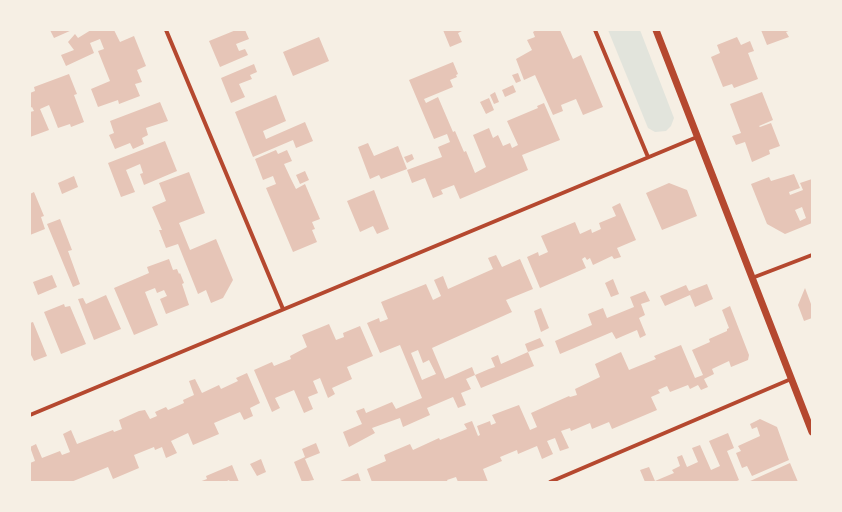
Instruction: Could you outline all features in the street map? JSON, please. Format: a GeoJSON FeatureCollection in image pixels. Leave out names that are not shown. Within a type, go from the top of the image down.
{"type":"FeatureCollection","features":[{"type":"Feature","properties":{"kind":"street"},"geometry":{"type":"LineString","coordinates":[[166,30],[283,309]]}},
{"type":"Feature","properties":{"kind":"street"},"geometry":{"type":"LineString","coordinates":[[596,30],[648,157]]}},
{"type":"Feature","properties":{"kind":"street"},"geometry":{"type":"LineString","coordinates":[[656,30],[812,432]]}},
{"type":"Feature","properties":{"kind":"street"},"geometry":{"type":"LineString","coordinates":[[30,415],[697,137]]}},
{"type":"Feature","properties":{"kind":"street"},"geometry":{"type":"LineString","coordinates":[[752,278],[812,255]]}},
{"type":"Feature","properties":{"kind":"street"},"geometry":{"type":"LineString","coordinates":[[550,482],[792,379]]}},
{"type":"Feature","properties":{"kind":"shaded area"},"geometry":{"type":"Polygon","coordinates":[[[608,30],[640,30],[674,118],[671,126],[666,131],[655,132],[648,128],[608,30]]]}},
{"type":"Feature","properties":{"kind":"building"},"geometry":{"type":"Polygon","coordinates":[[[50,30],[72,30],[54,38],[50,30]]]}},
{"type":"Feature","properties":{"kind":"building"},"geometry":{"type":"Polygon","coordinates":[[[91,30],[114,30],[120,42],[134,36],[146,66],[137,70],[142,82],[135,84],[140,96],[119,104],[118,100],[98,107],[91,89],[110,81],[98,51],[104,49],[100,39],[90,43],[94,53],[66,66],[61,55],[74,50],[68,42],[75,34],[78,38],[91,30]]]}},
{"type":"Feature","properties":{"kind":"building"},"geometry":{"type":"Polygon","coordinates":[[[236,30],[245,30],[249,39],[236,44],[239,51],[245,49],[248,55],[220,67],[209,41],[236,30]]]}},
{"type":"Feature","properties":{"kind":"building"},"geometry":{"type":"Polygon","coordinates":[[[443,30],[464,30],[458,33],[462,42],[450,47],[443,30]]]}},
{"type":"Feature","properties":{"kind":"building"},"geometry":{"type":"Polygon","coordinates":[[[536,30],[560,30],[573,59],[581,55],[603,107],[583,115],[576,99],[561,105],[563,111],[553,115],[535,75],[524,80],[516,59],[532,50],[527,40],[535,37],[533,32],[536,30]]]}},
{"type":"Feature","properties":{"kind":"building"},"geometry":{"type":"Polygon","coordinates":[[[761,30],[791,30],[786,32],[789,37],[767,45],[761,30]]]}},
{"type":"Feature","properties":{"kind":"building"},"geometry":{"type":"Polygon","coordinates":[[[319,37],[329,61],[293,76],[283,52],[319,37]]]}},
{"type":"Feature","properties":{"kind":"building"},"geometry":{"type":"Polygon","coordinates":[[[737,37],[741,45],[750,41],[754,51],[748,53],[758,79],[734,88],[732,84],[723,87],[711,57],[720,53],[717,45],[737,37]]]}},
{"type":"Feature","properties":{"kind":"building"},"geometry":{"type":"Polygon","coordinates":[[[453,62],[458,74],[456,75],[457,77],[450,80],[453,87],[424,99],[426,103],[438,97],[453,132],[455,131],[464,152],[466,151],[475,173],[486,167],[473,135],[489,128],[493,138],[498,135],[503,146],[510,143],[512,148],[518,145],[507,121],[538,108],[537,106],[544,103],[560,140],[522,155],[528,170],[460,199],[454,185],[441,190],[443,194],[433,198],[425,178],[412,183],[407,170],[442,157],[438,147],[450,142],[447,134],[434,139],[409,80],[453,62]]]}},
{"type":"Feature","properties":{"kind":"building"},"geometry":{"type":"Polygon","coordinates":[[[254,64],[257,72],[250,75],[252,79],[239,84],[245,97],[231,103],[221,78],[254,64]]]}},
{"type":"Feature","properties":{"kind":"building"},"geometry":{"type":"Polygon","coordinates":[[[518,73],[521,81],[516,83],[512,75],[518,73]]]}},
{"type":"Feature","properties":{"kind":"building"},"geometry":{"type":"Polygon","coordinates":[[[69,74],[77,94],[74,95],[84,122],[71,127],[70,124],[58,128],[49,105],[40,109],[49,130],[30,137],[30,112],[34,111],[32,107],[30,108],[30,93],[35,91],[34,87],[69,74]]]}},
{"type":"Feature","properties":{"kind":"building"},"geometry":{"type":"Polygon","coordinates":[[[513,85],[516,92],[505,97],[502,90],[513,85]]]}},
{"type":"Feature","properties":{"kind":"building"},"geometry":{"type":"Polygon","coordinates":[[[495,92],[499,102],[494,104],[490,95],[495,92]]]}},
{"type":"Feature","properties":{"kind":"building"},"geometry":{"type":"Polygon","coordinates":[[[762,92],[773,120],[759,126],[760,127],[771,123],[780,146],[769,150],[770,154],[752,162],[745,142],[736,145],[732,136],[741,133],[730,104],[762,92]]]}},
{"type":"Feature","properties":{"kind":"building"},"geometry":{"type":"Polygon","coordinates":[[[276,95],[286,121],[263,131],[266,139],[305,122],[313,141],[296,148],[293,140],[253,157],[235,112],[276,95]]]}},
{"type":"Feature","properties":{"kind":"building"},"geometry":{"type":"Polygon","coordinates":[[[489,98],[494,110],[486,114],[480,102],[489,98]]]}},
{"type":"Feature","properties":{"kind":"building"},"geometry":{"type":"Polygon","coordinates":[[[160,102],[168,121],[146,128],[148,135],[142,138],[144,144],[133,149],[130,143],[115,149],[109,135],[114,133],[110,121],[160,102]]]}},
{"type":"Feature","properties":{"kind":"building"},"geometry":{"type":"Polygon","coordinates":[[[165,141],[177,171],[144,185],[140,174],[143,173],[140,164],[126,170],[135,192],[121,197],[108,163],[165,141]]]}},
{"type":"Feature","properties":{"kind":"building"},"geometry":{"type":"Polygon","coordinates":[[[368,143],[374,156],[398,146],[407,169],[381,179],[379,175],[370,179],[358,147],[368,143]]]}},
{"type":"Feature","properties":{"kind":"building"},"geometry":{"type":"Polygon","coordinates":[[[276,150],[278,154],[287,150],[292,161],[284,164],[290,177],[296,189],[305,184],[320,219],[312,222],[315,229],[312,230],[317,242],[293,252],[266,188],[276,184],[273,176],[263,180],[255,159],[276,150]]]}},
{"type":"Feature","properties":{"kind":"building"},"geometry":{"type":"Polygon","coordinates":[[[412,154],[414,159],[407,163],[404,157],[412,154]]]}},
{"type":"Feature","properties":{"kind":"building"},"geometry":{"type":"Polygon","coordinates":[[[305,171],[309,180],[300,184],[296,175],[305,171]]]}},
{"type":"Feature","properties":{"kind":"building"},"geometry":{"type":"Polygon","coordinates":[[[189,172],[205,213],[179,223],[190,250],[216,239],[233,280],[223,298],[211,303],[206,290],[198,294],[178,244],[166,248],[159,230],[162,230],[152,207],[166,201],[159,183],[189,172]]]}},
{"type":"Feature","properties":{"kind":"building"},"geometry":{"type":"Polygon","coordinates":[[[794,174],[800,188],[789,192],[790,195],[803,190],[800,183],[812,179],[812,223],[785,234],[767,224],[751,184],[769,177],[771,181],[794,174]],[[802,207],[795,210],[800,221],[806,218],[802,207]]]}},
{"type":"Feature","properties":{"kind":"building"},"geometry":{"type":"Polygon","coordinates":[[[74,176],[78,187],[62,194],[58,183],[74,176]]]}},
{"type":"Feature","properties":{"kind":"building"},"geometry":{"type":"Polygon","coordinates":[[[669,183],[687,190],[697,216],[662,230],[646,193],[669,183]]]}},
{"type":"Feature","properties":{"kind":"building"},"geometry":{"type":"Polygon","coordinates":[[[374,190],[389,229],[377,234],[373,226],[360,232],[347,201],[374,190]]]}},
{"type":"Feature","properties":{"kind":"building"},"geometry":{"type":"Polygon","coordinates":[[[34,192],[44,216],[41,217],[45,229],[30,235],[30,194],[34,192]]]}},
{"type":"Feature","properties":{"kind":"building"},"geometry":{"type":"Polygon","coordinates":[[[620,203],[636,240],[617,248],[621,257],[614,259],[612,256],[593,265],[590,258],[587,260],[585,257],[582,259],[586,268],[540,288],[527,257],[538,252],[539,256],[548,252],[541,236],[575,222],[580,234],[591,229],[592,233],[601,229],[599,223],[616,216],[612,207],[620,203]]]}},
{"type":"Feature","properties":{"kind":"building"},"geometry":{"type":"Polygon","coordinates":[[[60,219],[72,250],[68,251],[80,284],[73,287],[47,224],[60,219]]]}},
{"type":"Feature","properties":{"kind":"building"},"geometry":{"type":"Polygon","coordinates":[[[496,255],[502,267],[520,259],[533,289],[506,300],[512,312],[432,348],[445,379],[472,367],[475,375],[466,379],[471,389],[461,393],[466,405],[458,408],[453,397],[427,408],[430,415],[403,427],[400,418],[372,428],[375,433],[349,447],[343,432],[362,424],[356,411],[364,408],[366,413],[392,402],[396,409],[422,398],[400,345],[380,353],[367,323],[379,318],[380,322],[388,319],[381,302],[426,284],[433,300],[441,296],[434,280],[443,276],[448,289],[493,269],[488,258],[496,255]],[[418,350],[411,353],[422,380],[436,374],[429,360],[423,363],[418,350]]]}},
{"type":"Feature","properties":{"kind":"building"},"geometry":{"type":"Polygon","coordinates":[[[169,259],[173,270],[177,269],[179,274],[180,273],[189,305],[166,314],[160,299],[167,296],[164,290],[157,293],[155,288],[145,292],[158,325],[134,335],[114,288],[149,273],[147,267],[169,259]]]}},
{"type":"Feature","properties":{"kind":"building"},"geometry":{"type":"Polygon","coordinates":[[[52,275],[57,287],[38,295],[33,282],[52,275]]]}},
{"type":"Feature","properties":{"kind":"building"},"geometry":{"type":"Polygon","coordinates":[[[613,279],[619,294],[611,297],[605,283],[613,279]]]}},
{"type":"Feature","properties":{"kind":"building"},"geometry":{"type":"Polygon","coordinates":[[[707,284],[713,299],[695,307],[690,295],[665,306],[660,296],[686,285],[689,291],[707,284]]]}},
{"type":"Feature","properties":{"kind":"building"},"geometry":{"type":"Polygon","coordinates":[[[805,288],[811,304],[812,303],[812,318],[804,321],[798,305],[805,288]]]}},
{"type":"Feature","properties":{"kind":"building"},"geometry":{"type":"Polygon","coordinates":[[[645,291],[650,301],[641,304],[645,315],[639,318],[646,335],[640,338],[637,330],[616,339],[612,332],[560,354],[555,341],[592,325],[588,314],[603,308],[607,318],[634,307],[630,297],[645,291]]]}},
{"type":"Feature","properties":{"kind":"building"},"geometry":{"type":"Polygon","coordinates":[[[106,295],[121,329],[94,340],[78,299],[83,298],[86,304],[106,295]]]}},
{"type":"Feature","properties":{"kind":"building"},"geometry":{"type":"Polygon","coordinates":[[[64,304],[65,307],[70,306],[86,344],[61,354],[44,312],[64,304]]]}},
{"type":"Feature","properties":{"kind":"building"},"geometry":{"type":"Polygon","coordinates":[[[730,306],[749,355],[748,360],[731,367],[729,361],[712,369],[714,374],[704,379],[708,387],[701,390],[698,385],[690,389],[688,385],[670,392],[667,386],[658,390],[660,393],[651,397],[657,410],[612,429],[609,422],[592,429],[590,423],[571,431],[570,428],[561,431],[569,448],[560,451],[555,438],[547,441],[553,454],[542,459],[537,446],[518,454],[517,450],[500,457],[502,461],[483,469],[488,482],[458,482],[456,477],[447,480],[448,482],[372,482],[367,469],[386,461],[384,455],[410,444],[413,450],[439,438],[440,440],[467,429],[464,424],[472,421],[478,436],[480,435],[477,426],[490,421],[491,425],[496,423],[492,415],[519,405],[530,430],[537,427],[531,413],[569,396],[577,395],[575,389],[600,377],[595,364],[621,352],[629,370],[656,359],[654,356],[681,345],[695,378],[703,375],[692,350],[710,342],[709,339],[727,331],[729,328],[722,310],[730,306]]]}},
{"type":"Feature","properties":{"kind":"building"},"geometry":{"type":"Polygon","coordinates":[[[541,308],[549,328],[541,332],[534,311],[541,308]]]}},
{"type":"Feature","properties":{"kind":"building"},"geometry":{"type":"Polygon","coordinates":[[[33,322],[47,356],[34,361],[30,353],[30,323],[33,322]]]}},
{"type":"Feature","properties":{"kind":"building"},"geometry":{"type":"Polygon","coordinates":[[[329,324],[336,340],[344,337],[343,333],[360,326],[373,356],[347,367],[352,379],[332,388],[335,394],[328,398],[320,378],[313,381],[318,393],[308,397],[313,409],[304,413],[294,390],[275,398],[280,408],[272,412],[254,370],[272,362],[274,366],[291,359],[290,356],[307,347],[302,335],[329,324]]]}},
{"type":"Feature","properties":{"kind":"building"},"geometry":{"type":"Polygon","coordinates":[[[540,338],[544,346],[528,352],[525,344],[540,338]]]}},
{"type":"Feature","properties":{"kind":"building"},"geometry":{"type":"Polygon","coordinates":[[[528,352],[534,366],[481,388],[475,375],[495,367],[491,358],[498,355],[501,364],[528,352]]]}},
{"type":"Feature","properties":{"kind":"building"},"geometry":{"type":"Polygon","coordinates":[[[247,373],[260,403],[250,408],[253,416],[244,420],[240,412],[214,423],[219,434],[193,445],[188,433],[171,441],[177,453],[166,458],[162,447],[155,450],[154,447],[134,455],[139,468],[113,479],[108,467],[71,482],[30,482],[30,463],[35,461],[30,447],[36,444],[42,458],[60,451],[62,455],[70,452],[63,434],[71,430],[77,444],[113,430],[114,432],[122,429],[119,420],[139,411],[145,410],[150,419],[157,416],[155,412],[166,407],[168,410],[184,403],[183,400],[194,395],[189,381],[195,379],[202,393],[219,385],[221,389],[238,381],[236,378],[247,373]]]}},
{"type":"Feature","properties":{"kind":"building"},"geometry":{"type":"Polygon","coordinates":[[[760,419],[777,427],[789,460],[752,476],[747,466],[742,468],[736,453],[741,451],[738,446],[760,436],[757,427],[752,429],[750,424],[760,419]]]}},
{"type":"Feature","properties":{"kind":"building"},"geometry":{"type":"Polygon","coordinates":[[[728,433],[734,448],[727,451],[739,480],[735,482],[645,482],[640,470],[649,467],[655,481],[674,473],[672,470],[680,466],[677,457],[682,455],[687,467],[698,462],[692,448],[700,445],[711,470],[720,466],[709,441],[728,433]]]}},
{"type":"Feature","properties":{"kind":"building"},"geometry":{"type":"Polygon","coordinates":[[[316,443],[320,453],[305,459],[314,480],[302,482],[294,462],[305,457],[302,449],[316,443]]]}},
{"type":"Feature","properties":{"kind":"building"},"geometry":{"type":"Polygon","coordinates":[[[261,459],[266,472],[257,476],[250,464],[261,459]]]}},
{"type":"Feature","properties":{"kind":"building"},"geometry":{"type":"Polygon","coordinates":[[[790,463],[798,482],[748,482],[779,468],[790,463]]]}},
{"type":"Feature","properties":{"kind":"building"},"geometry":{"type":"Polygon","coordinates":[[[232,465],[239,482],[230,482],[229,480],[225,482],[199,482],[207,479],[206,476],[232,465]]]}},
{"type":"Feature","properties":{"kind":"building"},"geometry":{"type":"Polygon","coordinates":[[[358,473],[361,482],[338,482],[358,473]]]}}]}
